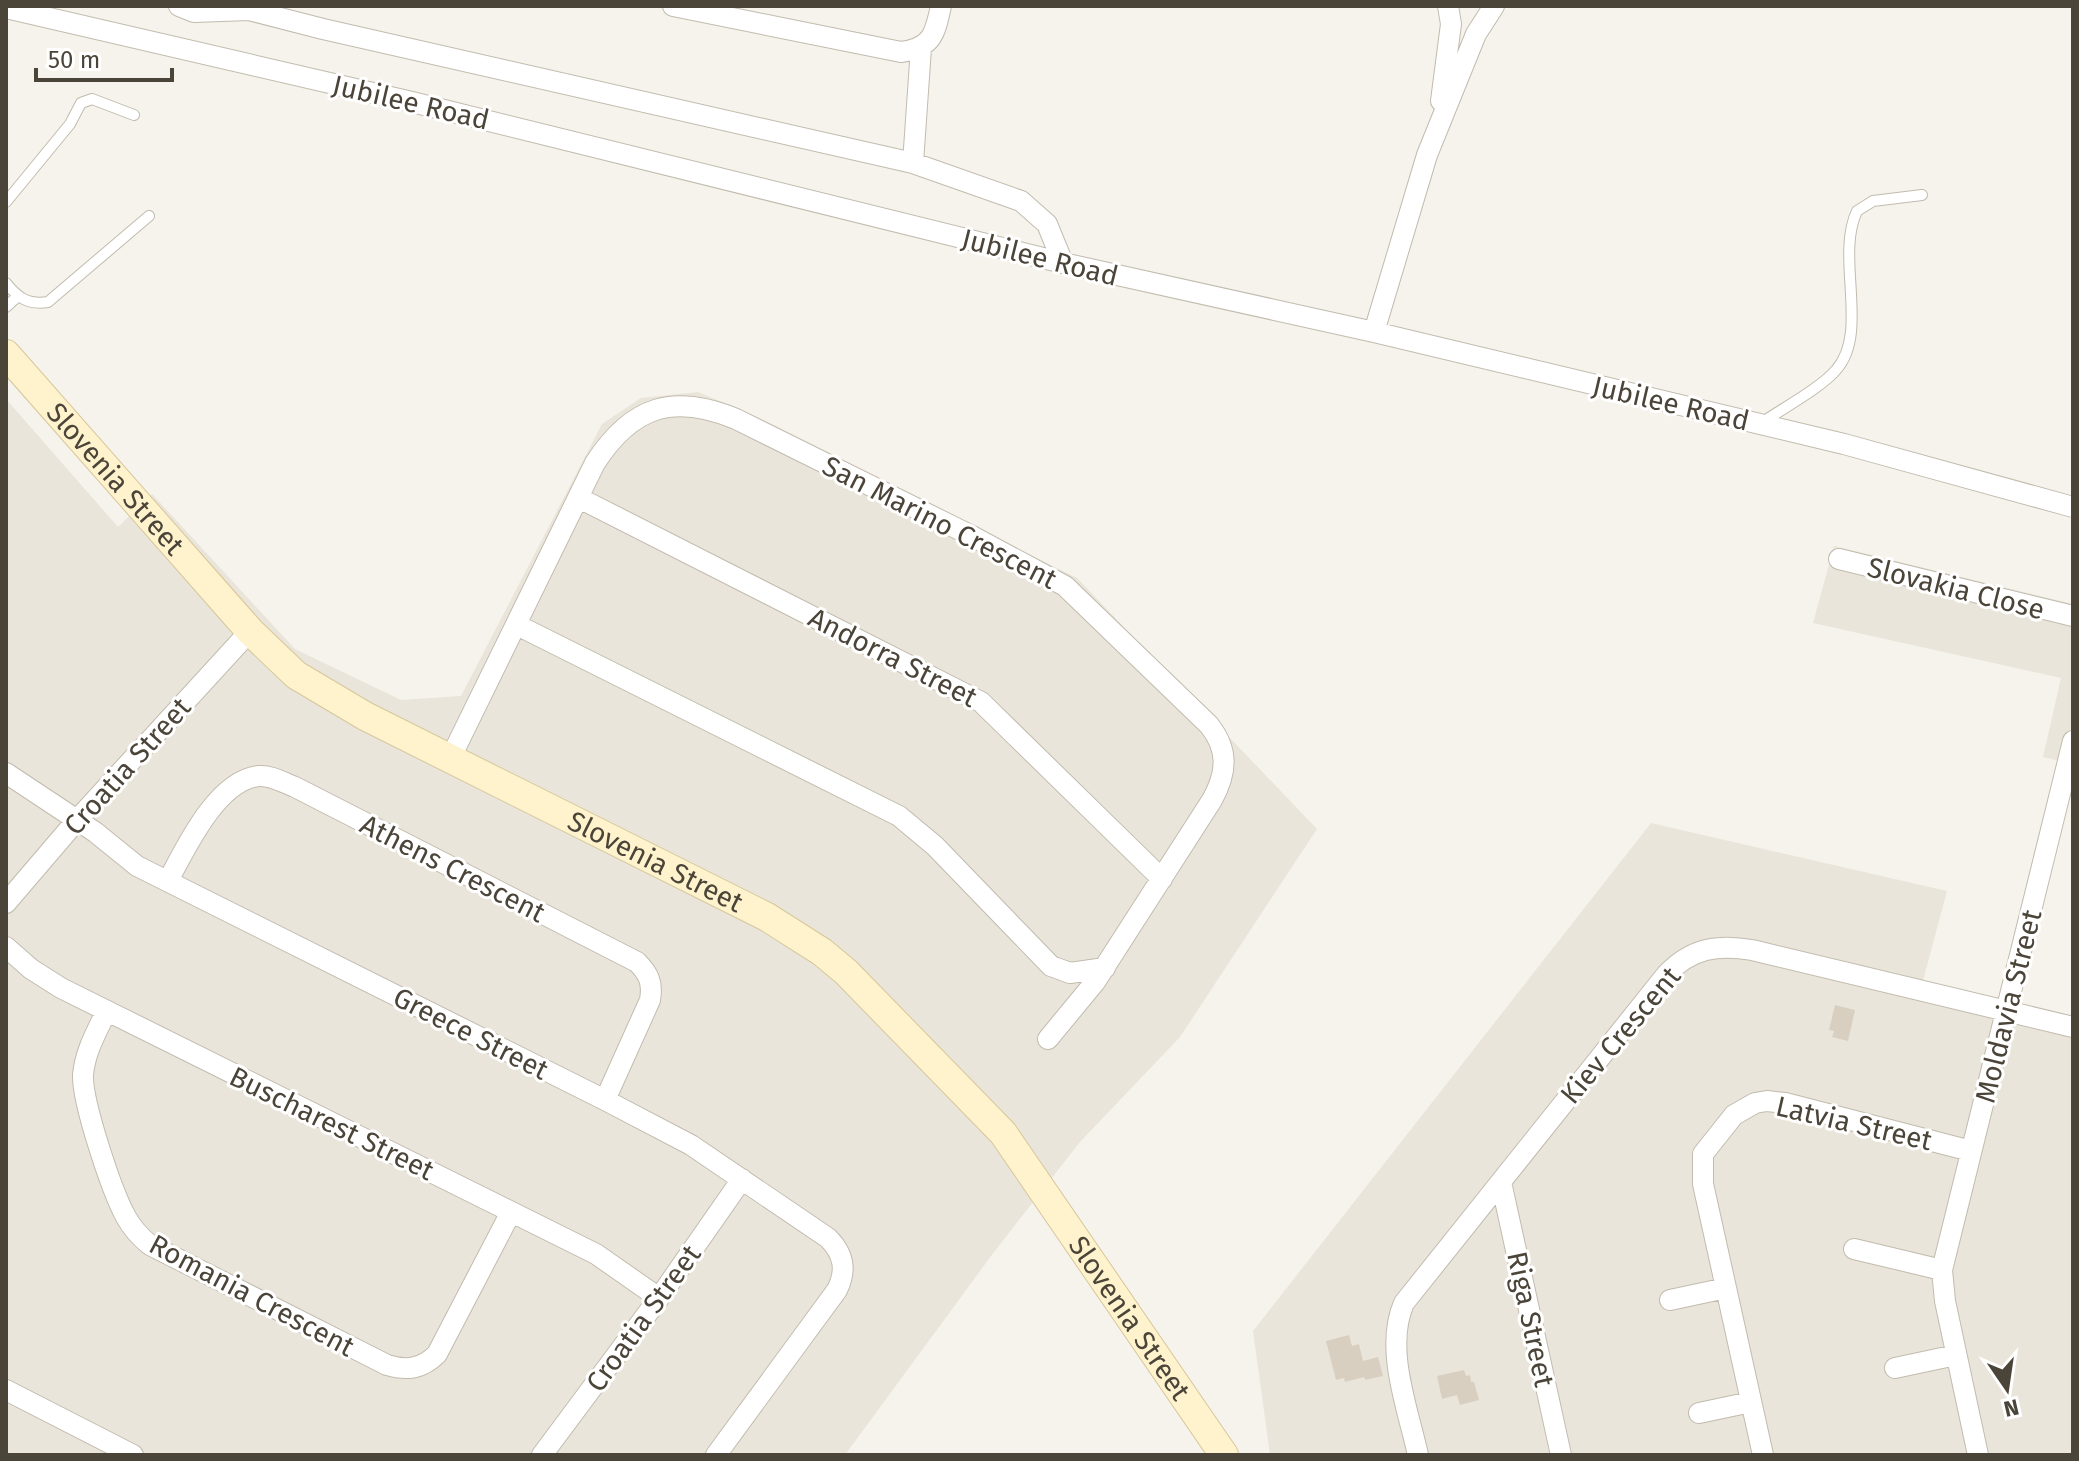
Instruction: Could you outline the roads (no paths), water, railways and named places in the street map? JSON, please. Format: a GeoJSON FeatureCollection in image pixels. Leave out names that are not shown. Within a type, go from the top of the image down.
{"type":"FeatureCollection","features":[{"type":"Feature","properties":{"kind":"street"},"geometry":{"type":"LineString","coordinates":[[179,6],[194,12],[249,10],[338,33],[913,163],[1021,201],[1047,224],[1063,263]]}},
{"type":"Feature","properties":{"kind":"street"},"geometry":{"type":"LineString","coordinates":[[673,6],[901,52],[921,48],[929,41],[936,29],[941,6]]}},
{"type":"Feature","properties":{"kind":"street"},"geometry":{"type":"LineString","coordinates":[[1439,123],[1451,24],[1448,6]]}},
{"type":"Feature","properties":{"kind":"street"},"geometry":{"type":"LineString","coordinates":[[1374,332],[1439,123],[1476,34],[1494,6]]}},
{"type":"Feature","properties":{"kind":"street","name":"Jubilee Road"},"geometry":{"type":"LineString","coordinates":[[6,8],[471,116],[1063,263],[1374,332],[1759,424],[1923,464],[2073,507]]}},
{"type":"Feature","properties":{"kind":"street"},"geometry":{"type":"LineString","coordinates":[[913,163],[921,48]]}},
{"type":"Feature","properties":{"kind":"street","name":"Slovenia Street"},"geometry":{"type":"LineString","coordinates":[[6,354],[250,631],[276,658],[311,686],[767,917],[822,952],[846,972],[1003,1133],[1224,1455]]}},
{"type":"Feature","properties":{"kind":"street","name":"San Marino Crescent"},"geometry":{"type":"LineString","coordinates":[[450,759],[604,450],[632,420],[667,408],[709,409],[750,426],[984,542],[1065,586],[1209,725],[1221,742],[1225,763],[1220,785],[1105,968],[1048,1039]]}},
{"type":"Feature","properties":{"kind":"street","name":"Andorra Street"},"geometry":{"type":"LineString","coordinates":[[579,498],[972,696],[1011,729],[1162,879]]}},
{"type":"Feature","properties":{"kind":"street","name":"Slovakia Close"},"geometry":{"type":"LineString","coordinates":[[1839,559],[2073,616]]}},
{"type":"Feature","properties":{"kind":"street"},"geometry":{"type":"LineString","coordinates":[[517,625],[891,811],[935,846],[1051,966],[1070,973],[1105,968]]}},
{"type":"Feature","properties":{"kind":"street","name":"Croatia Street"},"geometry":{"type":"LineString","coordinates":[[6,903],[77,820],[250,631]]}},
{"type":"Feature","properties":{"kind":"street","name":"Moldavia Street"},"geometry":{"type":"LineString","coordinates":[[1978,1455],[1942,1289],[1942,1270],[2073,746]]}},
{"type":"Feature","properties":{"kind":"street","name":"Greece Street"},"geometry":{"type":"LineString","coordinates":[[6,773],[77,820],[137,866],[691,1145],[828,1238],[841,1255],[844,1270],[840,1284],[716,1455]]}},
{"type":"Feature","properties":{"kind":"street","name":"Athens Crescent"},"geometry":{"type":"LineString","coordinates":[[168,881],[203,820],[217,801],[235,787],[259,776],[295,787],[637,962],[653,988],[605,1100]]}},
{"type":"Feature","properties":{"kind":"street","name":"Kiev Crescent"},"geometry":{"type":"LineString","coordinates":[[1418,1455],[1397,1361],[1397,1322],[1411,1294],[1666,975],[1685,957],[1701,950],[1726,946],[1752,950],[2073,1027]]}},
{"type":"Feature","properties":{"kind":"street","name":"Buscharest Street"},"geometry":{"type":"LineString","coordinates":[[6,947],[45,978],[106,1012],[596,1254],[659,1298]]}},
{"type":"Feature","properties":{"kind":"street","name":"Romania Crescent"},"geometry":{"type":"LineString","coordinates":[[106,1012],[85,1061],[85,1100],[120,1205],[135,1232],[150,1245],[387,1365],[412,1369],[437,1354],[511,1212]]}},
{"type":"Feature","properties":{"kind":"street","name":"Latvia Street"},"geometry":{"type":"LineString","coordinates":[[1763,1455],[1706,1200],[1702,1162],[1707,1147],[1734,1115],[1748,1106],[1767,1101],[1971,1151]]}},
{"type":"Feature","properties":{"kind":"street","name":"Croatia Street"},"geometry":{"type":"LineString","coordinates":[[542,1455],[659,1298],[742,1179]]}},
{"type":"Feature","properties":{"kind":"street","name":"Riga Street"},"geometry":{"type":"LineString","coordinates":[[1501,1182],[1561,1455]]}},
{"type":"Feature","properties":{"kind":"street"},"geometry":{"type":"LineString","coordinates":[[1854,1249],[1942,1270]]}},
{"type":"Feature","properties":{"kind":"street"},"geometry":{"type":"LineString","coordinates":[[1670,1300],[1726,1288]]}},
{"type":"Feature","properties":{"kind":"street"},"geometry":{"type":"LineString","coordinates":[[1895,1368],[1956,1355]]}},
{"type":"Feature","properties":{"kind":"street"},"geometry":{"type":"LineString","coordinates":[[6,1390],[133,1455]]}},
{"type":"Feature","properties":{"kind":"street"},"geometry":{"type":"LineString","coordinates":[[1699,1413],[1751,1402]]}},
{"type":"Feature","properties":{"kind":"lane"},"geometry":{"type":"LineString","coordinates":[[6,202],[70,124],[81,103],[92,99],[134,115]]}},
{"type":"Feature","properties":{"kind":"lane"},"geometry":{"type":"LineString","coordinates":[[1759,424],[1827,379],[1846,353],[1850,334],[1849,252],[1857,211],[1873,201],[1922,195]]}},
{"type":"Feature","properties":{"kind":"lane"},"geometry":{"type":"LineString","coordinates":[[6,283],[17,297],[35,304],[48,302],[149,216]]}},
{"type":"Feature","properties":{"kind":"lane"},"geometry":{"type":"LineString","coordinates":[[6,307],[17,297]]}}]}
